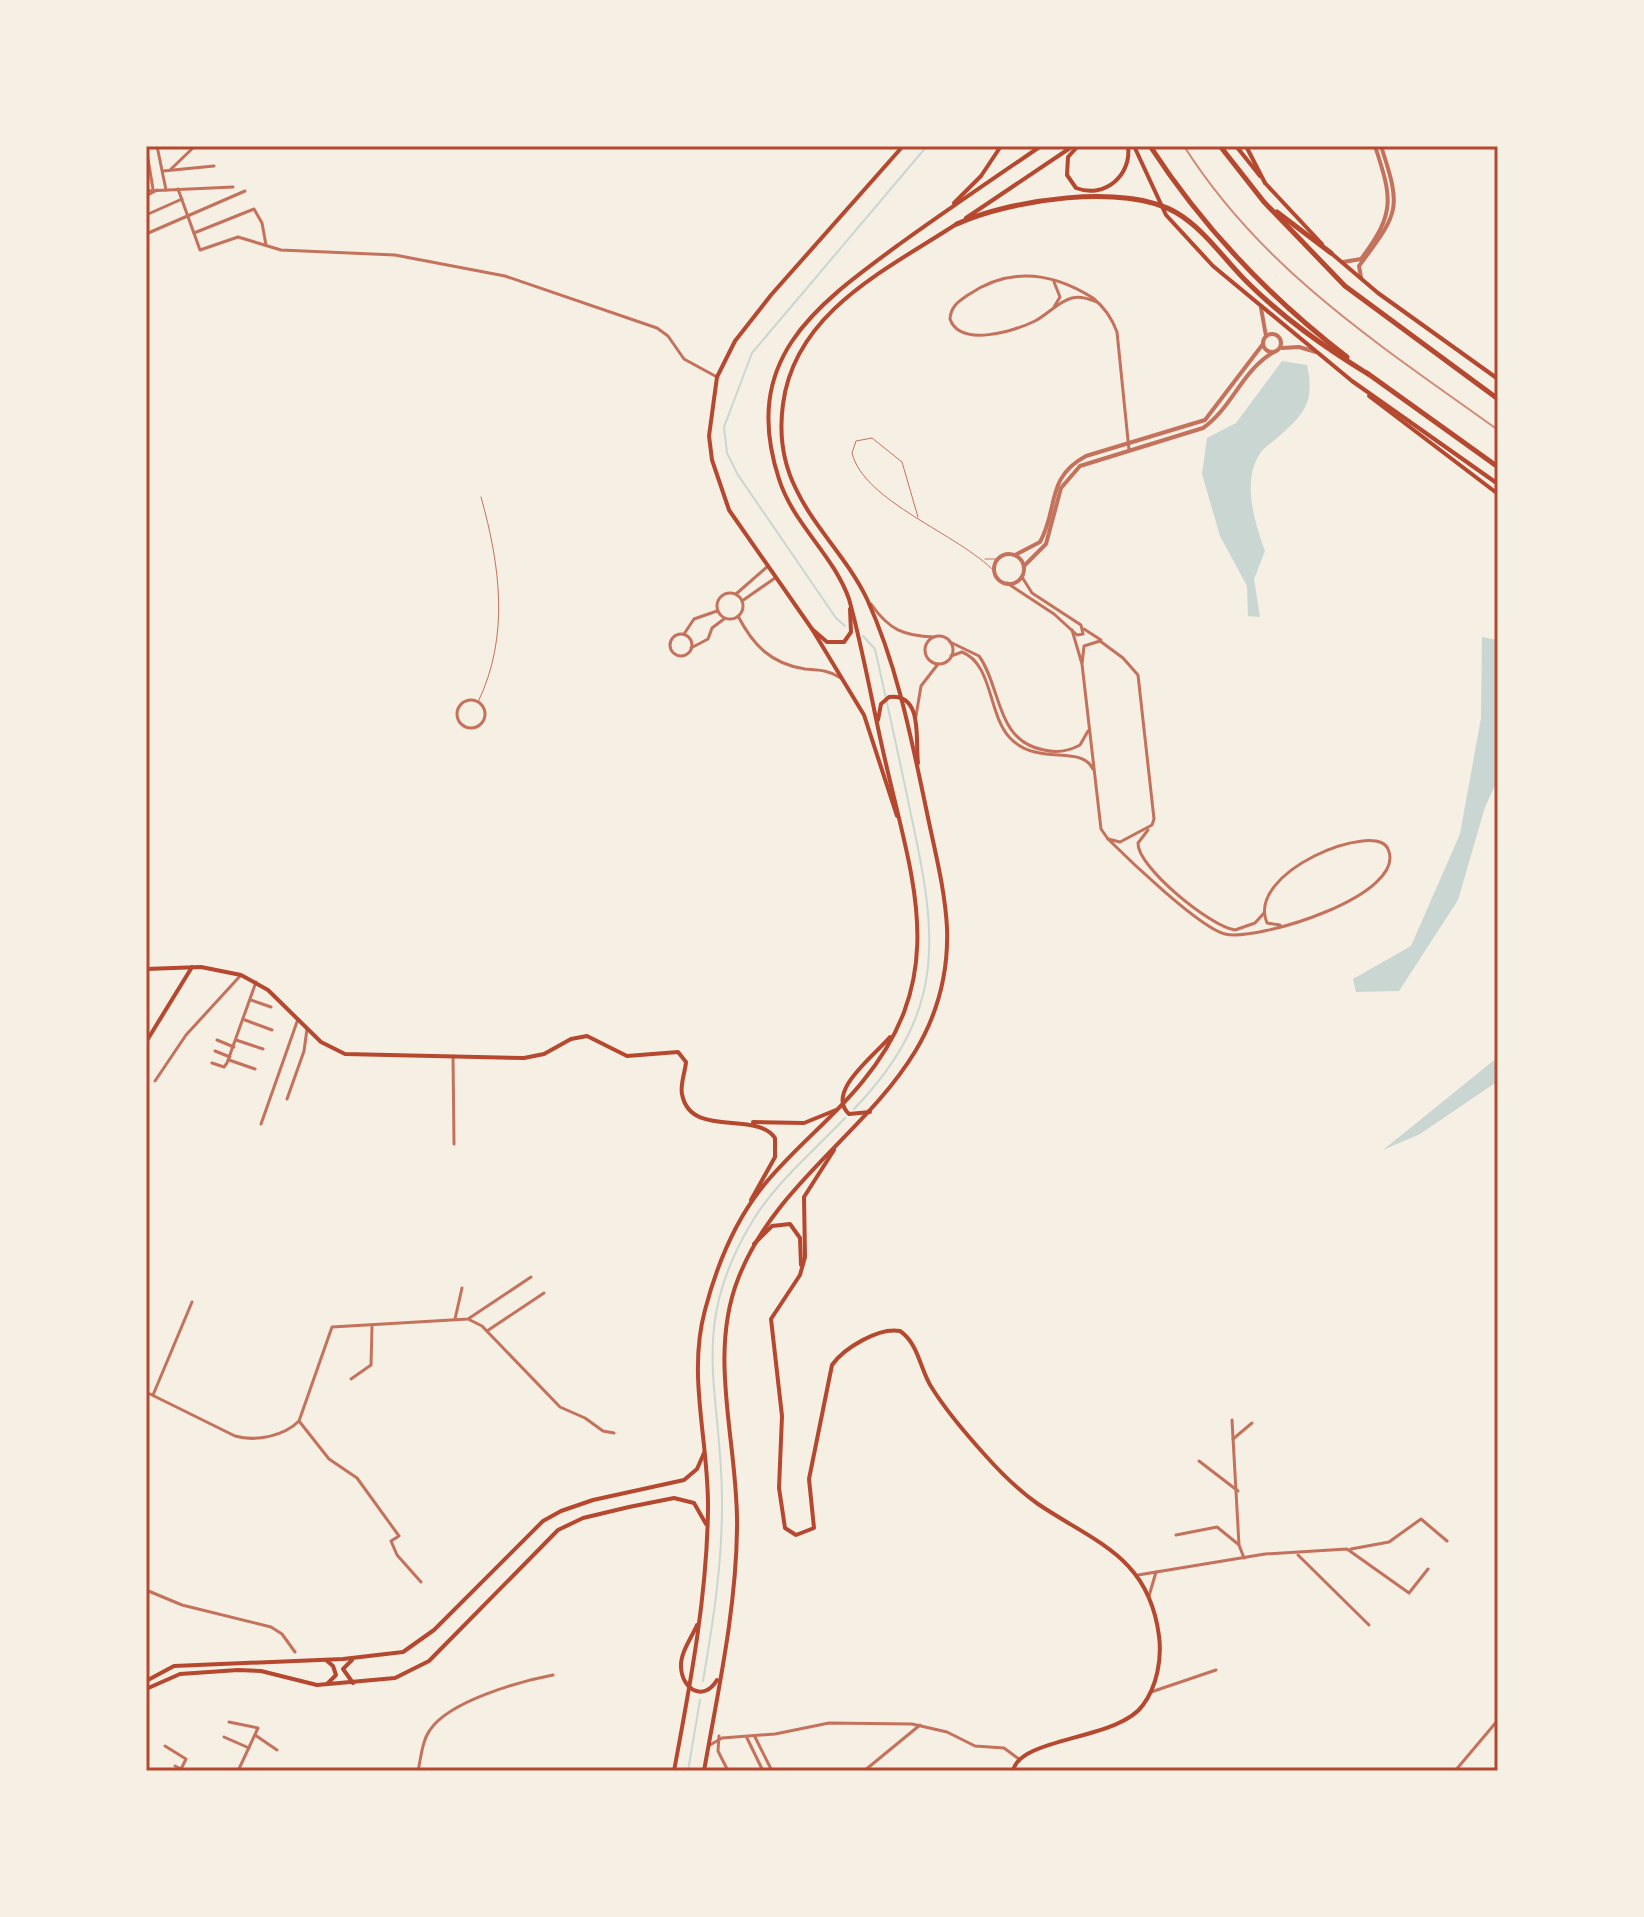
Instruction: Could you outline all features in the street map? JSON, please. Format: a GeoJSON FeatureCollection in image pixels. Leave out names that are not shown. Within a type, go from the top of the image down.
{"type":"FeatureCollection","features":[{"type":"Feature","properties":{"kind":"highway"},"geometry":{"type":"LineString","coordinates":[[1150,146],[1193,207],[1252,275],[1294,316],[1368,374]]}},
{"type":"Feature","properties":{"kind":"highway"},"geometry":{"type":"LineString","coordinates":[[1220,146],[1264,202],[1345,286],[1498,399]]}},
{"type":"Feature","properties":{"kind":"highway"},"geometry":{"type":"LineString","coordinates":[[957,224],[1009,204],[1138,199],[1177,213],[1196,226],[1283,317],[1498,467]]}},
{"type":"Feature","properties":{"kind":"highway"},"geometry":{"type":"LineString","coordinates":[[1264,202],[1331,253]]}},
{"type":"Feature","properties":{"kind":"main road"},"geometry":{"type":"LineString","coordinates":[[901,830],[871,733],[844,680],[812,629],[729,510],[717,481],[709,436],[717,377],[748,323],[903,146]]}},
{"type":"Feature","properties":{"kind":"main road"},"geometry":{"type":"LineString","coordinates":[[947,210],[981,176],[1001,146]]}},
{"type":"Feature","properties":{"kind":"main road"},"geometry":{"type":"LineString","coordinates":[[748,1205],[869,1073],[896,1030],[912,986],[919,938],[917,899],[849,599],[833,564],[788,501],[771,452],[769,413],[773,383],[796,331],[843,286],[1041,146]]}},
{"type":"Feature","properties":{"kind":"main road"},"geometry":{"type":"LineString","coordinates":[[1075,146],[1068,157],[1067,175],[1076,188],[1092,191],[1122,176],[1128,164],[1128,146]]}},
{"type":"Feature","properties":{"kind":"main road"},"geometry":{"type":"LineString","coordinates":[[704,1771],[733,1586],[737,1523],[724,1336],[733,1291],[754,1244],[771,1216],[872,1111],[904,1072],[920,1044],[942,975],[946,915],[922,789],[899,697],[865,594],[849,566],[803,503],[789,472],[781,425],[791,372],[808,337],[836,306],[1075,146]]}},
{"type":"Feature","properties":{"kind":"main road"},"geometry":{"type":"LineString","coordinates":[[1134,146],[1173,226],[1261,308],[1498,494]]}},
{"type":"Feature","properties":{"kind":"main road"},"geometry":{"type":"LineString","coordinates":[[1236,146],[1265,183],[1331,253],[1362,280],[1498,379]]}},
{"type":"Feature","properties":{"kind":"main road"},"geometry":{"type":"LineString","coordinates":[[1246,146],[1265,183]]}},
{"type":"Feature","properties":{"kind":"main road"},"geometry":{"type":"LineString","coordinates":[[1352,381],[1498,484]]}},
{"type":"Feature","properties":{"kind":"main road"},"geometry":{"type":"LineString","coordinates":[[812,629],[827,642],[844,642],[851,632],[849,599]]}},
{"type":"Feature","properties":{"kind":"main road"},"geometry":{"type":"LineString","coordinates":[[878,727],[880,708],[889,697],[899,697],[916,716],[922,789]]}},
{"type":"Feature","properties":{"kind":"main road"},"geometry":{"type":"LineString","coordinates":[[146,1042],[192,967]]}},
{"type":"Feature","properties":{"kind":"main road"},"geometry":{"type":"LineString","coordinates":[[146,969],[220,968],[241,975],[256,982],[328,1047],[353,1056],[536,1056],[571,1039],[587,1036],[627,1056],[678,1052],[686,1062],[682,1092],[685,1102],[711,1121],[765,1128],[777,1144],[773,1162],[748,1205],[717,1272],[700,1331],[697,1366],[705,1447],[708,1526],[699,1619],[674,1771]]}},
{"type":"Feature","properties":{"kind":"main road"},"geometry":{"type":"LineString","coordinates":[[842,1104],[847,1082],[896,1030]]}},
{"type":"Feature","properties":{"kind":"main road"},"geometry":{"type":"LineString","coordinates":[[842,1104],[854,1115],[872,1111]]}},
{"type":"Feature","properties":{"kind":"main road"},"geometry":{"type":"LineString","coordinates":[[727,1123],[804,1123],[836,1110]]}},
{"type":"Feature","properties":{"kind":"main road"},"geometry":{"type":"LineString","coordinates":[[834,1150],[809,1185],[803,1203],[805,1257],[800,1275],[776,1308],[771,1325],[782,1416],[780,1509],[788,1532],[801,1535],[814,1528],[809,1479],[832,1365],[846,1352],[893,1330],[907,1336],[931,1387],[1002,1474],[1040,1504],[1107,1546],[1138,1575],[1149,1596],[1160,1649],[1151,1692],[1137,1712],[1118,1725],[1034,1750],[1019,1759],[1013,1771]]}},
{"type":"Feature","properties":{"kind":"main road"},"geometry":{"type":"LineString","coordinates":[[754,1244],[777,1224],[795,1227],[802,1245],[800,1275]]}},
{"type":"Feature","properties":{"kind":"main road"},"geometry":{"type":"LineString","coordinates":[[146,1681],[174,1666],[386,1656],[421,1642],[543,1521],[593,1500],[684,1480],[701,1462],[705,1447]]}},
{"type":"Feature","properties":{"kind":"main road"},"geometry":{"type":"LineString","coordinates":[[146,1689],[180,1674],[238,1670],[261,1671],[317,1685],[360,1684],[395,1678],[429,1661],[558,1530],[583,1518],[674,1498],[687,1499],[708,1526]]}},
{"type":"Feature","properties":{"kind":"main road"},"geometry":{"type":"LineString","coordinates":[[699,1619],[681,1661],[688,1686],[696,1692],[706,1692],[721,1673]]}},
{"type":"Feature","properties":{"kind":"main road"},"geometry":{"type":"LineString","coordinates":[[358,1658],[348,1661],[343,1669],[348,1680],[360,1684]]}},
{"type":"Feature","properties":{"kind":"main road"},"geometry":{"type":"LineString","coordinates":[[317,1685],[330,1683],[336,1675],[329,1661],[321,1659]]}},
{"type":"Feature","properties":{"kind":"street"},"geometry":{"type":"LineString","coordinates":[[171,169],[195,146]]}},
{"type":"Feature","properties":{"kind":"street"},"geometry":{"type":"LineString","coordinates":[[1341,261],[1351,263],[1361,259],[1389,212],[1389,191],[1378,146]]}},
{"type":"Feature","properties":{"kind":"street"},"geometry":{"type":"LineString","coordinates":[[1362,280],[1359,266],[1391,221],[1396,205],[1395,189],[1378,146]]}},
{"type":"Feature","properties":{"kind":"street"},"geometry":{"type":"LineString","coordinates":[[159,147],[166,190]]}},
{"type":"Feature","properties":{"kind":"street"},"geometry":{"type":"LineString","coordinates":[[147,153],[155,190]]}},
{"type":"Feature","properties":{"kind":"street"},"geometry":{"type":"LineString","coordinates":[[163,171],[214,166]]}},
{"type":"Feature","properties":{"kind":"street"},"geometry":{"type":"LineString","coordinates":[[146,192],[233,187]]}},
{"type":"Feature","properties":{"kind":"street"},"geometry":{"type":"LineString","coordinates":[[178,189],[198,247],[204,250],[236,237],[306,252],[395,255],[529,283],[657,328],[668,336],[684,359],[717,377]]}},
{"type":"Feature","properties":{"kind":"street"},"geometry":{"type":"LineString","coordinates":[[146,234],[245,191]]}},
{"type":"Feature","properties":{"kind":"street"},"geometry":{"type":"LineString","coordinates":[[146,215],[182,199]]}},
{"type":"Feature","properties":{"kind":"street"},"geometry":{"type":"LineString","coordinates":[[194,233],[254,209],[262,223],[266,245]]}},
{"type":"Feature","properties":{"kind":"street"},"geometry":{"type":"LineString","coordinates":[[1097,302],[1074,298],[1011,330],[975,334],[956,329],[950,313],[958,302],[996,279],[1029,274],[1052,279],[1097,302],[1117,332],[1129,450]]}},
{"type":"Feature","properties":{"kind":"street"},"geometry":{"type":"LineString","coordinates":[[1049,312],[1060,297],[1052,279]]}},
{"type":"Feature","properties":{"kind":"street"},"geometry":{"type":"LineString","coordinates":[[1084,629],[1081,636],[1007,583],[995,572],[998,559],[1015,555],[1040,542],[1057,485],[1069,467],[1086,456],[1205,420],[1263,344],[1266,336],[1261,308]]}},
{"type":"Feature","properties":{"kind":"street"},"geometry":{"type":"LineString","coordinates":[[1072,630],[1082,664],[1101,829],[1108,839],[1216,931],[1240,935],[1356,900],[1388,865],[1390,852],[1385,844],[1373,839],[1313,855],[1279,880],[1266,909],[1255,923],[1235,930],[1221,926],[1200,913],[1139,855],[1139,839],[1152,825],[1154,811],[1138,675],[1104,642],[1032,593],[1022,577],[1024,566],[1046,544],[1061,488],[1073,472],[1091,461],[1194,432],[1209,424],[1258,363],[1277,351],[1281,340],[1277,335],[1266,336]]}},
{"type":"Feature","properties":{"kind":"street"},"geometry":{"type":"LineString","coordinates":[[1263,344],[1268,352],[1299,347],[1320,355]]}},
{"type":"Feature","properties":{"kind":"street"},"geometry":{"type":"LineString","coordinates":[[1015,555],[1024,566]]}},
{"type":"Feature","properties":{"kind":"street"},"geometry":{"type":"LineString","coordinates":[[738,616],[725,618],[712,628],[708,639],[682,656],[671,650],[674,637],[683,635],[691,621],[717,611],[721,595],[736,594],[768,566]]}},
{"type":"Feature","properties":{"kind":"street"},"geometry":{"type":"LineString","coordinates":[[738,616],[742,601],[776,577]]}},
{"type":"Feature","properties":{"kind":"street"},"geometry":{"type":"LineString","coordinates":[[1007,583],[1022,577]]}},
{"type":"Feature","properties":{"kind":"street"},"geometry":{"type":"LineString","coordinates":[[736,594],[742,601]]}},
{"type":"Feature","properties":{"kind":"street"},"geometry":{"type":"LineString","coordinates":[[865,594],[887,625],[897,632],[934,637],[979,656],[1007,725],[1032,747],[1053,751],[1076,748],[1086,737],[1089,727]]}},
{"type":"Feature","properties":{"kind":"street"},"geometry":{"type":"LineString","coordinates":[[717,611],[725,618]]}},
{"type":"Feature","properties":{"kind":"street"},"geometry":{"type":"LineString","coordinates":[[738,616],[770,658],[793,667],[819,670],[844,680]]}},
{"type":"Feature","properties":{"kind":"street"},"geometry":{"type":"LineString","coordinates":[[705,618],[712,628]]}},
{"type":"Feature","properties":{"kind":"street"},"geometry":{"type":"LineString","coordinates":[[683,635],[691,642],[691,648]]}},
{"type":"Feature","properties":{"kind":"street"},"geometry":{"type":"LineString","coordinates":[[934,637],[927,642],[925,651],[929,659],[938,664]]}},
{"type":"Feature","properties":{"kind":"street"},"geometry":{"type":"LineString","coordinates":[[1082,664],[1084,646],[1095,640],[1104,642]]}},
{"type":"Feature","properties":{"kind":"street"},"geometry":{"type":"LineString","coordinates":[[950,642],[951,656]]}},
{"type":"Feature","properties":{"kind":"street"},"geometry":{"type":"LineString","coordinates":[[916,716],[921,686],[938,664],[962,652],[976,662],[1001,727],[1015,742],[1044,756],[1084,757],[1095,776]]}},
{"type":"Feature","properties":{"kind":"street"},"geometry":{"type":"LineString","coordinates":[[819,670],[827,666],[829,656]]}},
{"type":"Feature","properties":{"kind":"street"},"geometry":{"type":"LineString","coordinates":[[466,701],[478,702],[485,714],[482,722],[475,728],[462,725],[457,713],[460,705],[466,701]]}},
{"type":"Feature","properties":{"kind":"street"},"geometry":{"type":"LineString","coordinates":[[1108,839],[1123,841],[1152,825]]}},
{"type":"Feature","properties":{"kind":"street"},"geometry":{"type":"LineString","coordinates":[[1266,909],[1267,923],[1280,925]]}},
{"type":"Feature","properties":{"kind":"street"},"geometry":{"type":"LineString","coordinates":[[155,1081],[186,1035],[241,975]]}},
{"type":"Feature","properties":{"kind":"street"},"geometry":{"type":"LineString","coordinates":[[212,1063],[224,1067],[229,1058],[256,982]]}},
{"type":"Feature","properties":{"kind":"street"},"geometry":{"type":"LineString","coordinates":[[251,1000],[271,1007]]}},
{"type":"Feature","properties":{"kind":"street"},"geometry":{"type":"LineString","coordinates":[[261,1124],[298,1019]]}},
{"type":"Feature","properties":{"kind":"street"},"geometry":{"type":"LineString","coordinates":[[245,1020],[272,1030]]}},
{"type":"Feature","properties":{"kind":"street"},"geometry":{"type":"LineString","coordinates":[[287,1099],[304,1051],[307,1029]]}},
{"type":"Feature","properties":{"kind":"street"},"geometry":{"type":"LineString","coordinates":[[217,1040],[234,1047]]}},
{"type":"Feature","properties":{"kind":"street"},"geometry":{"type":"LineString","coordinates":[[236,1040],[263,1049]]}},
{"type":"Feature","properties":{"kind":"street"},"geometry":{"type":"LineString","coordinates":[[215,1051],[255,1069]]}},
{"type":"Feature","properties":{"kind":"street"},"geometry":{"type":"LineString","coordinates":[[453,1056],[454,1144]]}},
{"type":"Feature","properties":{"kind":"street"},"geometry":{"type":"LineString","coordinates":[[146,1392],[242,1438],[273,1435],[299,1421],[330,1329],[335,1326],[372,1327],[468,1319],[531,1277]]}},
{"type":"Feature","properties":{"kind":"street"},"geometry":{"type":"LineString","coordinates":[[455,1321],[462,1288]]}},
{"type":"Feature","properties":{"kind":"street"},"geometry":{"type":"LineString","coordinates":[[487,1331],[544,1293]]}},
{"type":"Feature","properties":{"kind":"street"},"geometry":{"type":"LineString","coordinates":[[153,1395],[192,1302]]}},
{"type":"Feature","properties":{"kind":"street"},"geometry":{"type":"LineString","coordinates":[[468,1319],[487,1331],[560,1407],[585,1418],[603,1431],[614,1433]]}},
{"type":"Feature","properties":{"kind":"street"},"geometry":{"type":"LineString","coordinates":[[351,1379],[371,1365],[372,1327]]}},
{"type":"Feature","properties":{"kind":"street"},"geometry":{"type":"LineString","coordinates":[[1232,1420],[1239,1545],[1244,1558]]}},
{"type":"Feature","properties":{"kind":"street"},"geometry":{"type":"LineString","coordinates":[[299,1421],[329,1459],[357,1478],[399,1536],[391,1541],[394,1548],[421,1582]]}},
{"type":"Feature","properties":{"kind":"street"},"geometry":{"type":"LineString","coordinates":[[1233,1439],[1252,1423]]}},
{"type":"Feature","properties":{"kind":"street"},"geometry":{"type":"LineString","coordinates":[[1199,1461],[1238,1491]]}},
{"type":"Feature","properties":{"kind":"street"},"geometry":{"type":"LineString","coordinates":[[1138,1575],[1244,1558],[1297,1555],[1389,1542],[1421,1519],[1447,1541]]}},
{"type":"Feature","properties":{"kind":"street"},"geometry":{"type":"LineString","coordinates":[[1176,1535],[1217,1527],[1239,1545]]}},
{"type":"Feature","properties":{"kind":"street"},"geometry":{"type":"LineString","coordinates":[[1347,1549],[1409,1593],[1428,1569]]}},
{"type":"Feature","properties":{"kind":"street"},"geometry":{"type":"LineString","coordinates":[[1297,1555],[1369,1625]]}},
{"type":"Feature","properties":{"kind":"street"},"geometry":{"type":"LineString","coordinates":[[1149,1596],[1157,1572]]}},
{"type":"Feature","properties":{"kind":"street"},"geometry":{"type":"LineString","coordinates":[[146,1590],[182,1605],[271,1627],[282,1634],[295,1652]]}},
{"type":"Feature","properties":{"kind":"street"},"geometry":{"type":"LineString","coordinates":[[1151,1692],[1216,1670]]}},
{"type":"Feature","properties":{"kind":"street"},"geometry":{"type":"LineString","coordinates":[[418,1771],[429,1731],[446,1715],[503,1688],[553,1675]]}},
{"type":"Feature","properties":{"kind":"street"},"geometry":{"type":"LineString","coordinates":[[1455,1771],[1498,1720]]}},
{"type":"Feature","properties":{"kind":"street"},"geometry":{"type":"LineString","coordinates":[[712,1721],[719,1738],[718,1751],[728,1771]]}},
{"type":"Feature","properties":{"kind":"street"},"geometry":{"type":"LineString","coordinates":[[229,1722],[258,1728],[238,1771]]}},
{"type":"Feature","properties":{"kind":"street"},"geometry":{"type":"LineString","coordinates":[[708,1747],[719,1738],[755,1737],[829,1723],[920,1725],[954,1735],[975,1746],[1004,1748],[1019,1759]]}},
{"type":"Feature","properties":{"kind":"street"},"geometry":{"type":"LineString","coordinates":[[864,1771],[920,1725]]}},
{"type":"Feature","properties":{"kind":"street"},"geometry":{"type":"LineString","coordinates":[[255,1735],[277,1750]]}},
{"type":"Feature","properties":{"kind":"street"},"geometry":{"type":"LineString","coordinates":[[224,1737],[249,1748]]}},
{"type":"Feature","properties":{"kind":"street"},"geometry":{"type":"LineString","coordinates":[[755,1737],[772,1771]]}},
{"type":"Feature","properties":{"kind":"street"},"geometry":{"type":"LineString","coordinates":[[747,1738],[763,1771]]}},
{"type":"Feature","properties":{"kind":"street"},"geometry":{"type":"LineString","coordinates":[[165,1746],[186,1759],[183,1770],[175,1766]]}},
{"type":"Feature","properties":{"kind":"lane"},"geometry":{"type":"LineString","coordinates":[[918,517],[899,457],[872,438],[856,441],[852,453],[864,480],[918,517],[983,559],[995,572]]}},
{"type":"Feature","properties":{"kind":"lane"},"geometry":{"type":"LineString","coordinates":[[478,702],[491,671],[500,605],[481,497]]}},
{"type":"Feature","properties":{"kind":"lane"},"geometry":{"type":"LineString","coordinates":[[983,559],[998,559]]}},
{"type":"Feature","properties":{"kind":"shaded area"},"geometry":{"type":"Polygon","coordinates":[[[1282,361],[1307,365],[1310,389],[1301,414],[1262,451],[1254,466],[1252,503],[1265,551],[1254,579],[1260,617],[1248,616],[1247,586],[1220,536],[1202,474],[1207,438],[1236,423],[1282,361]]]}},
{"type":"Feature","properties":{"kind":"shaded area"},"geometry":{"type":"Polygon","coordinates":[[[1482,637],[1498,640],[1498,779],[1485,807],[1458,900],[1399,991],[1356,992],[1353,979],[1411,946],[1460,834],[1481,718],[1482,637]]]}},
{"type":"Feature","properties":{"kind":"shaded area"},"geometry":{"type":"Polygon","coordinates":[[[1498,1057],[1498,1081],[1420,1134],[1383,1150],[1498,1057]]]}},
{"type":"Feature","properties":{"kind":"waterway"},"geometry":{"type":"LineString","coordinates":[[845,626],[836,618],[738,475],[727,453],[724,427],[752,353],[927,146]]}},
{"type":"Feature","properties":{"kind":"waterway"},"geometry":{"type":"LineString","coordinates":[[854,1109],[885,1073],[907,1038],[921,1004],[928,969],[929,933],[919,854],[875,649],[863,636]]}},
{"type":"Feature","properties":{"kind":"waterway"},"geometry":{"type":"LineString","coordinates":[[703,1681],[722,1528],[713,1362],[720,1296],[732,1261],[761,1208],[845,1118]]}},
{"type":"Feature","properties":{"kind":"waterway"},"geometry":{"type":"LineString","coordinates":[[688,1771],[700,1700]]}},
{"type":"Feature","properties":{"kind":"railway"},"geometry":{"type":"LineString","coordinates":[[1184,146],[1215,190],[1287,268],[1368,336],[1498,430]]}}]}
